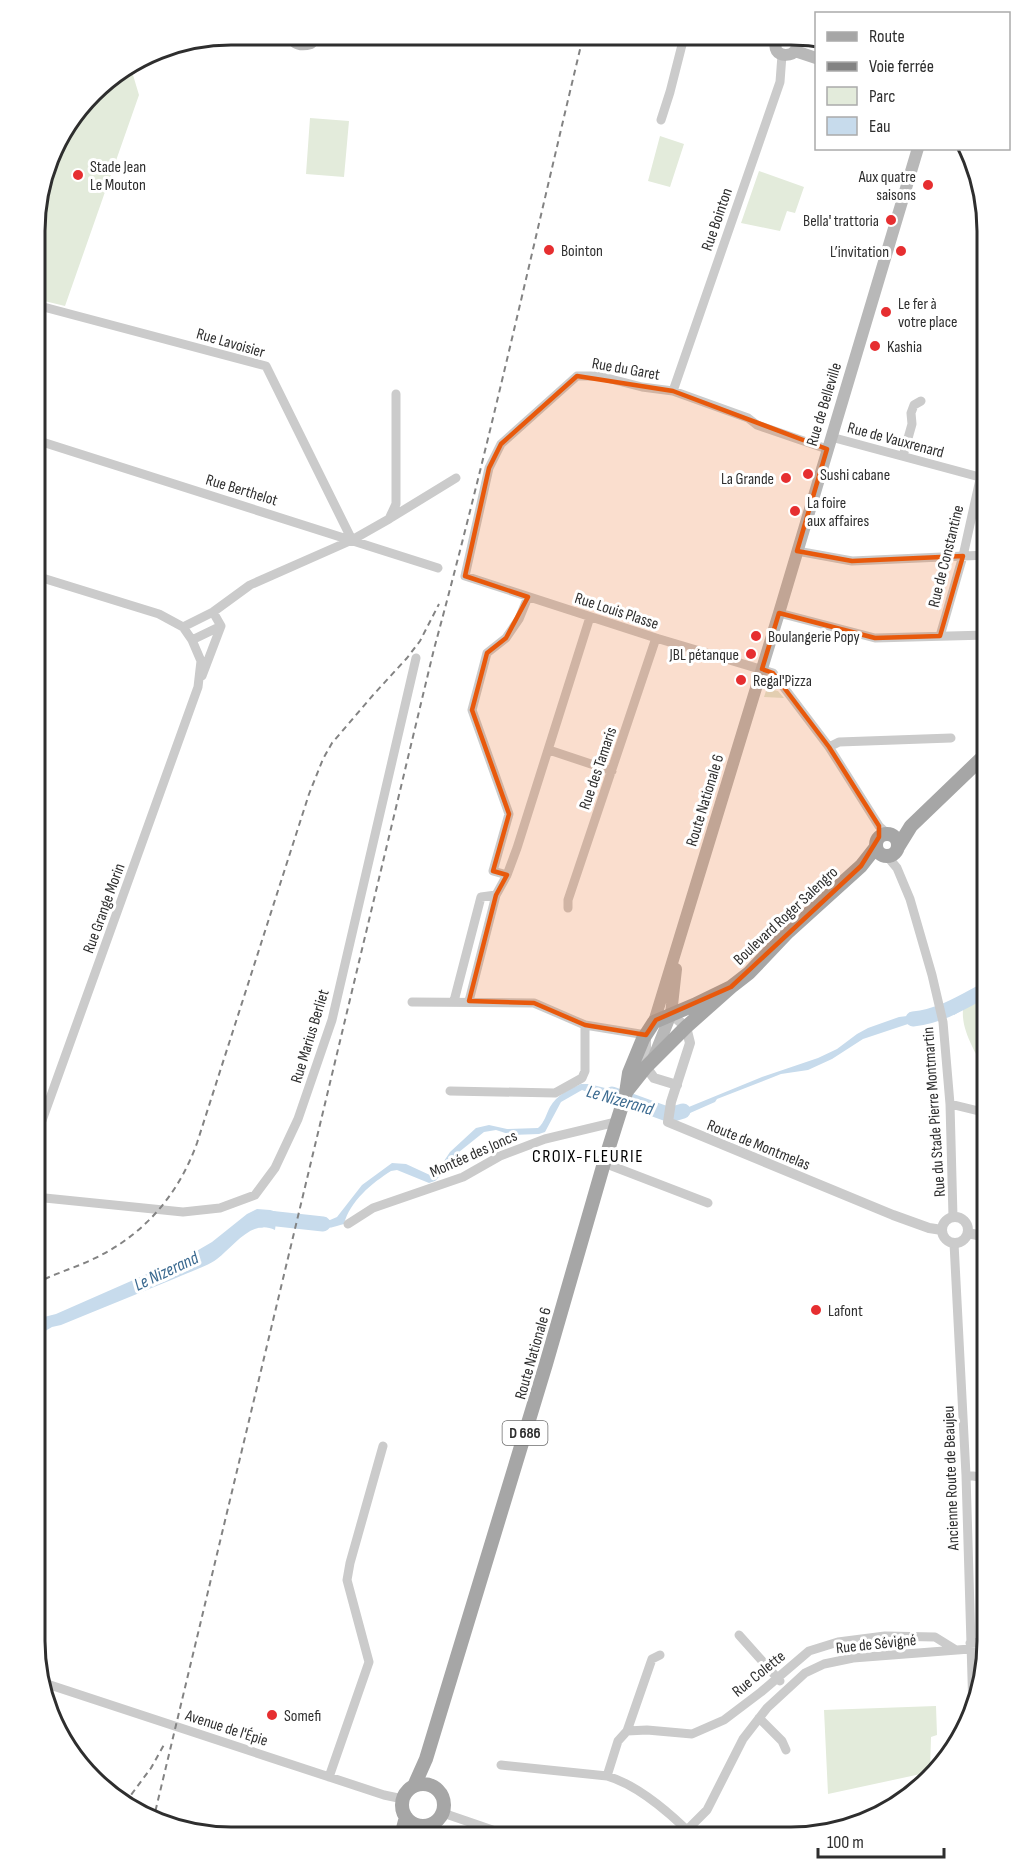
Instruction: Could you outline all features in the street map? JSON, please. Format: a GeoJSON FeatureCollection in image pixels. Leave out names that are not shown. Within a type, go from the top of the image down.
{"type":"FeatureCollection","features":[{"type":"Feature","properties":{"kind":"main road"},"geometry":{"type":"LineString","coordinates":[[778,45],[777,51],[782,55],[789,55],[795,45]]}},
{"type":"Feature","properties":{"kind":"main road"},"geometry":{"type":"LineString","coordinates":[[796,45],[815,53]]}},
{"type":"Feature","properties":{"kind":"main road"},"geometry":{"type":"LineString","coordinates":[[796,45],[815,57]]}},
{"type":"Feature","properties":{"kind":"main road","name":"Rue de Belleville"},"geometry":{"type":"LineString","coordinates":[[762,669],[917,150]]}},
{"type":"Feature","properties":{"kind":"main road","name":"Route Nationale 6"},"geometry":{"type":"LineString","coordinates":[[414,1786],[426,1759],[546,1364],[626,1093],[629,1073],[654,1022],[762,669]]}},
{"type":"Feature","properties":{"kind":"main road","name":"Boulevard Roger Salengro"},"geometry":{"type":"LineString","coordinates":[[650,1064],[686,1027],[749,973],[788,932],[886,843],[911,826],[977,763]]}},
{"type":"Feature","properties":{"kind":"main road","name":"Route Nationale 6"},"geometry":{"type":"LineString","coordinates":[[626,1093],[650,1064],[671,1014],[679,941]]}},
{"type":"Feature","properties":{"kind":"main road","name":"Boulevard Roger Salengro"},"geometry":{"type":"LineString","coordinates":[[654,1022],[731,987]]}},
{"type":"Feature","properties":{"kind":"main road","name":"Route Nationale 6"},"geometry":{"type":"LineString","coordinates":[[426,1759],[432,1786]]}},
{"type":"Feature","properties":{"kind":"main road"},"geometry":{"type":"LineString","coordinates":[[409,1827],[411,1821],[402,1805],[403,1798],[414,1786],[420,1784],[432,1786],[441,1794],[443,1813],[429,1825],[411,1821]]}},
{"type":"Feature","properties":{"kind":"main road"},"geometry":{"type":"LineString","coordinates":[[407,1827],[411,1821]]}},
{"type":"Feature","properties":{"kind":"street"},"geometry":{"type":"LineString","coordinates":[[661,120],[682,45]]}},
{"type":"Feature","properties":{"kind":"street","name":"Rue Bointon"},"geometry":{"type":"LineString","coordinates":[[673,391],[780,82],[782,55]]}},
{"type":"Feature","properties":{"kind":"street","name":"Rue Lavoisier"},"geometry":{"type":"LineString","coordinates":[[45,307],[266,366],[352,540]]}},
{"type":"Feature","properties":{"kind":"street","name":"Rue du Garet"},"geometry":{"type":"LineString","coordinates":[[465,576],[489,468],[501,444],[577,376],[599,376],[642,387],[673,391],[748,418],[757,425],[829,443]]}},
{"type":"Feature","properties":{"kind":"street"},"geometry":{"type":"LineString","coordinates":[[389,519],[396,504],[396,394]]}},
{"type":"Feature","properties":{"kind":"street"},"geometry":{"type":"LineString","coordinates":[[903,456],[912,424],[911,413],[914,405],[921,401]]}},
{"type":"Feature","properties":{"kind":"street","name":"Rue de Vauxrenard"},"geometry":{"type":"LineString","coordinates":[[829,443],[903,456],[977,476]]}},
{"type":"Feature","properties":{"kind":"street","name":"Rue Berthelot"},"geometry":{"type":"LineString","coordinates":[[45,444],[438,568]]}},
{"type":"Feature","properties":{"kind":"street"},"geometry":{"type":"LineString","coordinates":[[45,579],[159,614],[183,627],[213,612],[250,585],[352,540],[456,478]]}},
{"type":"Feature","properties":{"kind":"street","name":"Rue de Constantine"},"geometry":{"type":"LineString","coordinates":[[940,636],[977,504]]}},
{"type":"Feature","properties":{"kind":"street"},"geometry":{"type":"LineString","coordinates":[[797,551],[852,561],[977,555]]}},
{"type":"Feature","properties":{"kind":"street","name":"Rue Louis Plasse"},"geometry":{"type":"LineString","coordinates":[[465,576],[656,638],[762,669]]}},
{"type":"Feature","properties":{"kind":"street"},"geometry":{"type":"LineString","coordinates":[[507,875],[493,871],[509,814],[472,710],[487,653],[506,638],[519,619],[528,597]]}},
{"type":"Feature","properties":{"kind":"street"},"geometry":{"type":"LineString","coordinates":[[192,640],[221,626],[213,612]]}},
{"type":"Feature","properties":{"kind":"street"},"geometry":{"type":"LineString","coordinates":[[779,613],[875,638],[977,635]]}},
{"type":"Feature","properties":{"kind":"street"},"geometry":{"type":"LineString","coordinates":[[469,1001],[496,895],[507,875],[590,617]]}},
{"type":"Feature","properties":{"kind":"street","name":"Rue Grange Morin"},"geometry":{"type":"LineString","coordinates":[[45,1112],[221,626]]}},
{"type":"Feature","properties":{"kind":"street","name":"Rue Grange Morin"},"geometry":{"type":"LineString","coordinates":[[183,627],[192,640],[201,661],[198,687]]}},
{"type":"Feature","properties":{"kind":"street","name":"Rue des Tamaris"},"geometry":{"type":"LineString","coordinates":[[568,908],[568,900],[656,638]]}},
{"type":"Feature","properties":{"kind":"street","name":"Rue Marius Berliet"},"geometry":{"type":"LineString","coordinates":[[45,1198],[183,1212],[220,1208],[255,1195],[275,1168],[298,1119],[332,1020],[416,658]]}},
{"type":"Feature","properties":{"kind":"street","name":"Rue du Stade Pierre Montmartin"},"geometry":{"type":"LineString","coordinates":[[762,669],[773,672],[829,747],[886,843],[910,899],[943,1022],[950,1104],[953,1217]]}},
{"type":"Feature","properties":{"kind":"street"},"geometry":{"type":"LineString","coordinates":[[829,747],[839,742],[951,738]]}},
{"type":"Feature","properties":{"kind":"street"},"geometry":{"type":"LineString","coordinates":[[549,750],[612,771]]}},
{"type":"Feature","properties":{"kind":"street"},"geometry":{"type":"LineString","coordinates":[[454,1001],[481,897],[496,895]]}},
{"type":"Feature","properties":{"kind":"street"},"geometry":{"type":"LineString","coordinates":[[412,1002],[534,1003],[585,1025],[646,1035],[654,1078],[677,1085]]}},
{"type":"Feature","properties":{"kind":"street"},"geometry":{"type":"LineString","coordinates":[[671,1014],[686,1027]]}},
{"type":"Feature","properties":{"kind":"street"},"geometry":{"type":"LineString","coordinates":[[450,1091],[555,1093],[582,1078],[585,1071],[585,1025]]}},
{"type":"Feature","properties":{"kind":"street","name":"Route de Montmelas"},"geometry":{"type":"LineString","coordinates":[[686,1027],[690,1043],[671,1102],[668,1122],[893,1215],[929,1228],[942,1230]]}},
{"type":"Feature","properties":{"kind":"street"},"geometry":{"type":"LineString","coordinates":[[950,1104],[977,1111]]}},
{"type":"Feature","properties":{"kind":"street","name":"Montée des Joncs"},"geometry":{"type":"LineString","coordinates":[[348,1224],[373,1208],[463,1177],[500,1156],[545,1139],[616,1122]]}},
{"type":"Feature","properties":{"kind":"street"},"geometry":{"type":"LineString","coordinates":[[604,1162],[708,1203]]}},
{"type":"Feature","properties":{"kind":"street"},"geometry":{"type":"LineString","coordinates":[[953,1217],[966,1222],[968,1233],[963,1241],[954,1243],[945,1238],[942,1230],[945,1221],[953,1217]]}},
{"type":"Feature","properties":{"kind":"street"},"geometry":{"type":"LineString","coordinates":[[968,1233],[977,1235]]}},
{"type":"Feature","properties":{"kind":"street","name":"Ancienne Route de Beaujeu"},"geometry":{"type":"LineString","coordinates":[[954,1243],[966,1474],[972,1681]]}},
{"type":"Feature","properties":{"kind":"street"},"geometry":{"type":"LineString","coordinates":[[329,1777],[369,1662],[347,1580],[383,1446]]}},
{"type":"Feature","properties":{"kind":"street"},"geometry":{"type":"LineString","coordinates":[[966,1474],[977,1476]]}},
{"type":"Feature","properties":{"kind":"street"},"geometry":{"type":"LineString","coordinates":[[739,1635],[787,1689]]}},
{"type":"Feature","properties":{"kind":"street","name":"Rue Colette"},"geometry":{"type":"LineString","coordinates":[[627,1731],[647,1730],[692,1734],[723,1720],[809,1651],[838,1642],[885,1636],[935,1636],[956,1650]]}},
{"type":"Feature","properties":{"kind":"street","name":"Rue de Sévigné"},"geometry":{"type":"LineString","coordinates":[[690,1827],[708,1809],[742,1739],[767,1708],[805,1673],[824,1664],[853,1658],[956,1650],[977,1644]]}},
{"type":"Feature","properties":{"kind":"street"},"geometry":{"type":"LineString","coordinates":[[607,1776],[618,1741],[627,1731],[652,1659],[660,1655]]}},
{"type":"Feature","properties":{"kind":"street","name":"Avenue de l'Épie"},"geometry":{"type":"LineString","coordinates":[[51,1685],[384,1795],[403,1798]]}},
{"type":"Feature","properties":{"kind":"street"},"geometry":{"type":"LineString","coordinates":[[759,1718],[782,1741],[786,1750]]}},
{"type":"Feature","properties":{"kind":"street"},"geometry":{"type":"LineString","coordinates":[[501,1765],[607,1776],[621,1780],[663,1809],[684,1827]]}},
{"type":"Feature","properties":{"kind":"street"},"geometry":{"type":"LineString","coordinates":[[443,1813],[484,1827]]}},
{"type":"Feature","properties":{"kind":"highlighted area"},"geometry":{"type":"Polygon","coordinates":[[[577,376],[673,391],[827,449],[797,551],[852,561],[963,556],[940,636],[875,638],[779,613],[762,669],[773,673],[829,747],[879,826],[879,837],[861,866],[731,987],[656,1020],[646,1035],[585,1025],[534,1003],[469,1001],[496,895],[507,875],[493,871],[509,814],[472,710],[487,653],[506,638],[528,597],[465,576],[489,468],[501,444],[577,376]]]}},
{"type":"Feature","properties":{"kind":"green space","name":"Stade Jean Le Mouton"},"geometry":{"type":"Polygon","coordinates":[[[133,74],[139,95],[65,306],[45,301],[45,231],[51,183],[70,138],[91,108],[108,91],[133,74]]]}},
{"type":"Feature","properties":{"kind":"green space"},"geometry":{"type":"Polygon","coordinates":[[[310,118],[349,121],[344,177],[306,174],[310,118]]]}},
{"type":"Feature","properties":{"kind":"green space"},"geometry":{"type":"Polygon","coordinates":[[[660,136],[684,144],[670,187],[648,181],[660,136]]]}},
{"type":"Feature","properties":{"kind":"green space"},"geometry":{"type":"Polygon","coordinates":[[[759,171],[804,187],[795,213],[787,211],[780,231],[741,223],[759,171]]]}},
{"type":"Feature","properties":{"kind":"green space"},"geometry":{"type":"Polygon","coordinates":[[[769,682],[773,690],[778,691],[784,698],[764,697],[769,682]]]}},
{"type":"Feature","properties":{"kind":"green space"},"geometry":{"type":"Polygon","coordinates":[[[977,1001],[977,1056],[967,1035],[963,1010],[977,1001]]]}},
{"type":"Feature","properties":{"kind":"green space"},"geometry":{"type":"Polygon","coordinates":[[[936,1706],[937,1735],[931,1737],[930,1763],[919,1774],[828,1794],[824,1710],[936,1706]]]}},
{"type":"Feature","properties":{"kind":"water"},"geometry":{"type":"Polygon","coordinates":[[[963,994],[977,994],[977,1000],[954,1015],[951,1003],[963,994]]]}},
{"type":"Feature","properties":{"kind":"water"},"geometry":{"type":"Polygon","coordinates":[[[932,1013],[933,1019],[917,1021],[863,1039],[832,1059],[808,1070],[781,1074],[717,1099],[681,1117],[674,1117],[676,1110],[679,1111],[762,1077],[818,1058],[837,1049],[868,1028],[899,1017],[932,1013]]]}},
{"type":"Feature","properties":{"kind":"water"},"geometry":{"type":"Polygon","coordinates":[[[581,1084],[621,1092],[617,1103],[582,1090],[561,1102],[545,1132],[512,1135],[496,1130],[484,1132],[459,1152],[435,1181],[429,1183],[397,1170],[391,1171],[376,1181],[356,1200],[344,1224],[323,1228],[302,1226],[303,1221],[330,1220],[337,1217],[362,1185],[392,1163],[406,1164],[432,1176],[450,1152],[476,1128],[489,1125],[507,1129],[538,1128],[556,1099],[581,1084]]]}},
{"type":"Feature","properties":{"kind":"water"},"geometry":{"type":"Polygon","coordinates":[[[638,1099],[664,1108],[661,1119],[635,1108],[638,1099]]]}},
{"type":"Feature","properties":{"kind":"water"},"geometry":{"type":"Polygon","coordinates":[[[257,1209],[283,1214],[276,1222],[275,1230],[267,1227],[251,1231],[208,1264],[45,1331],[45,1317],[188,1256],[212,1242],[247,1214],[257,1209]]]}},
{"type":"Feature","properties":{"kind":"waterway","name":"Le Nizerand"},"geometry":{"type":"LineString","coordinates":[[913,1019],[942,1012],[977,994]]}},
{"type":"Feature","properties":{"kind":"waterway","name":"Le Nizerand"},"geometry":{"type":"LineString","coordinates":[[612,1094],[670,1115],[683,1111]]}},
{"type":"Feature","properties":{"kind":"waterway","name":"Le Nizerand"},"geometry":{"type":"LineString","coordinates":[[261,1220],[268,1218],[323,1224]]}},
{"type":"Feature","properties":{"kind":"railway"},"geometry":{"type":"LineString","coordinates":[[155,1811],[581,45]]}},
{"type":"Feature","properties":{"kind":"railway"},"geometry":{"type":"LineString","coordinates":[[45,1279],[91,1260],[126,1239],[156,1213],[180,1180],[197,1143],[309,794],[323,759],[332,743],[420,641],[439,604]]}},
{"type":"Feature","properties":{"kind":"railway"},"geometry":{"type":"LineString","coordinates":[[130,1797],[151,1768],[165,1743]]}},
{"type":"Feature","properties":{"kind":"place","name":"Stade Jean Le Mouton"},"geometry":{"type":"Point","coordinates":[78,175]}},
{"type":"Feature","properties":{"kind":"place","name":"Aux quatre saisons"},"geometry":{"type":"Point","coordinates":[928,185]}},
{"type":"Feature","properties":{"kind":"place","name":"Bella' trattoria"},"geometry":{"type":"Point","coordinates":[891,220]}},
{"type":"Feature","properties":{"kind":"place","name":"Bointon"},"geometry":{"type":"Point","coordinates":[549,250]}},
{"type":"Feature","properties":{"kind":"place","name":"L’invitation"},"geometry":{"type":"Point","coordinates":[901,251]}},
{"type":"Feature","properties":{"kind":"place","name":"Le fer à votre place"},"geometry":{"type":"Point","coordinates":[886,312]}},
{"type":"Feature","properties":{"kind":"place","name":"Kashia"},"geometry":{"type":"Point","coordinates":[875,346]}},
{"type":"Feature","properties":{"kind":"place","name":"Sushi cabane"},"geometry":{"type":"Point","coordinates":[808,474]}},
{"type":"Feature","properties":{"kind":"place","name":"La Grande"},"geometry":{"type":"Point","coordinates":[786,478]}},
{"type":"Feature","properties":{"kind":"place","name":"La foire aux affaires"},"geometry":{"type":"Point","coordinates":[795,511]}},
{"type":"Feature","properties":{"kind":"place","name":"Boulangerie Popy"},"geometry":{"type":"Point","coordinates":[756,636]}},
{"type":"Feature","properties":{"kind":"place","name":"JBL pétanque"},"geometry":{"type":"Point","coordinates":[751,654]}},
{"type":"Feature","properties":{"kind":"place","name":"Regal'Pizza"},"geometry":{"type":"Point","coordinates":[741,680]}},
{"type":"Feature","properties":{"kind":"place","name":"Lafont"},"geometry":{"type":"Point","coordinates":[816,1310]}},
{"type":"Feature","properties":{"kind":"place","name":"Somefi"},"geometry":{"type":"Point","coordinates":[272,1715]}},
{"type":"Feature","properties":{"kind":"district","name":"CROIX-FLEURIE"},"geometry":{"type":"Point","coordinates":[588,1156]}}]}
